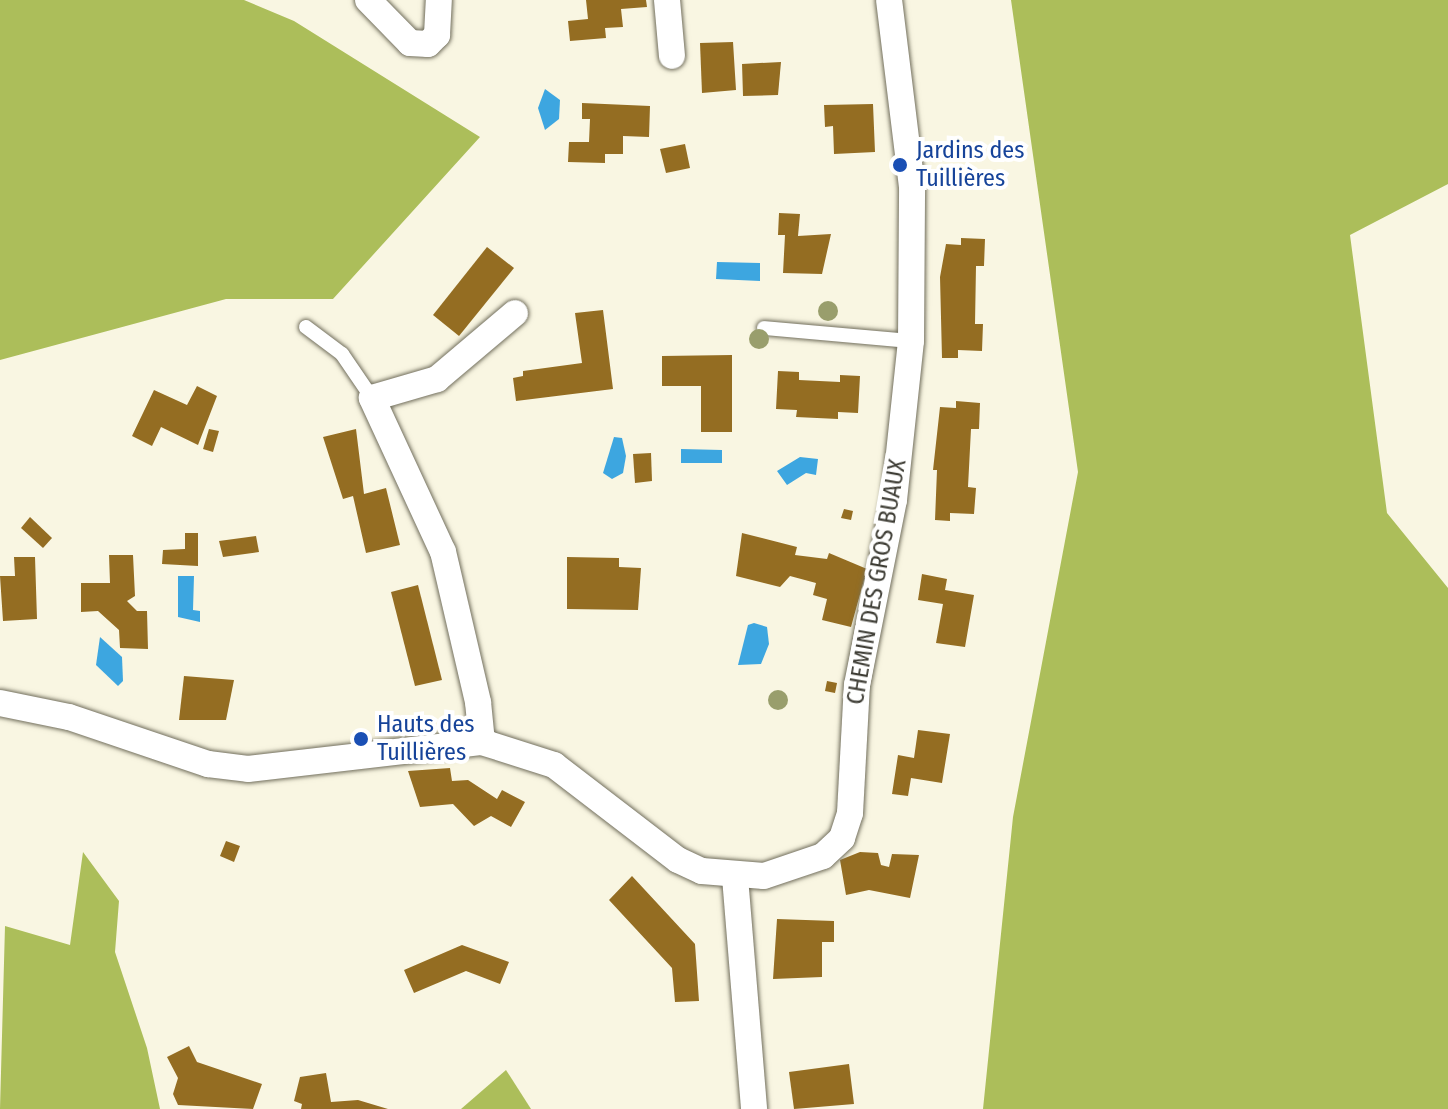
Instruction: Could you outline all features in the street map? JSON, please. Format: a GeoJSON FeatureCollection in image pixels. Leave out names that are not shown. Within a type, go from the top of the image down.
{"type":"FeatureCollection","features":[{"type":"Feature","properties":{"kind":"street"},"geometry":{"type":"LineString","coordinates":[[368,0],[410,43],[428,44],[437,35],[439,0]]}},
{"type":"Feature","properties":{"kind":"street"},"geometry":{"type":"LineString","coordinates":[[667,0],[672,56]]}},
{"type":"Feature","properties":{"kind":"street","name":"CHEMIN DES GROS BUAUX"},"geometry":{"type":"LineString","coordinates":[[0,703],[69,717],[208,764],[248,769],[403,747],[482,742],[554,765],[678,860],[735,877],[764,876],[806,863],[842,838],[850,813],[857,685],[894,500],[911,341],[912,187],[889,0]]}},
{"type":"Feature","properties":{"kind":"street"},"geometry":{"type":"LineString","coordinates":[[482,742],[478,702],[443,552],[372,398],[437,379],[515,313]]}},
{"type":"Feature","properties":{"kind":"street"},"geometry":{"type":"LineString","coordinates":[[735,877],[754,1109]]}},
{"type":"Feature","properties":{"kind":"lane"},"geometry":{"type":"LineString","coordinates":[[306,327],[342,354],[372,398]]}},
{"type":"Feature","properties":{"kind":"lane"},"geometry":{"type":"LineString","coordinates":[[764,328],[911,341]]}},
{"type":"Feature","properties":{"kind":"green space"},"geometry":{"type":"Polygon","coordinates":[[[0,0],[244,0],[294,21],[480,137],[333,299],[226,299],[0,360],[0,0]]]}},
{"type":"Feature","properties":{"kind":"green space"},"geometry":{"type":"Polygon","coordinates":[[[1011,0],[1448,0],[1448,184],[1350,235],[1387,513],[1448,588],[1448,1109],[983,1109],[1013,817],[1078,472],[1011,0]]]}},
{"type":"Feature","properties":{"kind":"green space"},"geometry":{"type":"Polygon","coordinates":[[[83,852],[119,901],[115,952],[147,1048],[160,1109],[0,1109],[5,926],[70,945],[83,852]]]}},
{"type":"Feature","properties":{"kind":"green space"},"geometry":{"type":"Polygon","coordinates":[[[506,1070],[531,1109],[461,1109],[506,1070]]]}},
{"type":"Feature","properties":{"kind":"water"},"geometry":{"type":"Polygon","coordinates":[[[545,89],[560,100],[559,119],[545,130],[538,108],[545,89]]]}},
{"type":"Feature","properties":{"kind":"water"},"geometry":{"type":"Polygon","coordinates":[[[717,262],[760,263],[760,281],[716,279],[717,262]]]}},
{"type":"Feature","properties":{"kind":"water"},"geometry":{"type":"Polygon","coordinates":[[[614,437],[622,438],[626,456],[623,473],[612,479],[603,473],[614,437]]]}},
{"type":"Feature","properties":{"kind":"water"},"geometry":{"type":"Polygon","coordinates":[[[681,449],[722,450],[722,463],[681,463],[681,449]]]}},
{"type":"Feature","properties":{"kind":"water"},"geometry":{"type":"Polygon","coordinates":[[[800,457],[818,459],[816,475],[806,473],[787,485],[777,471],[800,457]]]}},
{"type":"Feature","properties":{"kind":"water"},"geometry":{"type":"Polygon","coordinates":[[[178,576],[194,576],[193,610],[200,611],[200,622],[178,617],[178,576]]]}},
{"type":"Feature","properties":{"kind":"water"},"geometry":{"type":"Polygon","coordinates":[[[754,623],[767,627],[769,644],[761,664],[738,665],[748,625],[754,623]]]}},
{"type":"Feature","properties":{"kind":"water"},"geometry":{"type":"Polygon","coordinates":[[[100,637],[122,657],[123,681],[118,686],[96,665],[100,637]]]}},
{"type":"Feature","properties":{"kind":"building"},"geometry":{"type":"Polygon","coordinates":[[[586,0],[646,0],[647,7],[621,9],[623,27],[605,28],[606,38],[570,41],[568,21],[588,19],[586,0]]]}},
{"type":"Feature","properties":{"kind":"building"},"geometry":{"type":"Polygon","coordinates":[[[733,42],[736,90],[702,93],[700,43],[733,42]]]}},
{"type":"Feature","properties":{"kind":"building"},"geometry":{"type":"Polygon","coordinates":[[[781,62],[778,95],[743,96],[742,64],[781,62]]]}},
{"type":"Feature","properties":{"kind":"building"},"geometry":{"type":"Polygon","coordinates":[[[582,103],[650,106],[649,137],[623,136],[623,154],[605,154],[605,163],[568,162],[569,142],[589,142],[590,119],[582,119],[582,103]]]}},
{"type":"Feature","properties":{"kind":"building"},"geometry":{"type":"Polygon","coordinates":[[[873,104],[875,152],[834,154],[833,126],[825,127],[824,105],[873,104]]]}},
{"type":"Feature","properties":{"kind":"building"},"geometry":{"type":"Polygon","coordinates":[[[685,144],[690,168],[666,173],[660,149],[685,144]]]}},
{"type":"Feature","properties":{"kind":"building"},"geometry":{"type":"Polygon","coordinates":[[[779,213],[800,214],[798,236],[831,234],[822,274],[783,273],[785,235],[778,235],[779,213]]]}},
{"type":"Feature","properties":{"kind":"building"},"geometry":{"type":"Polygon","coordinates":[[[961,238],[985,239],[984,266],[976,266],[975,324],[983,324],[982,351],[958,350],[958,358],[942,358],[940,277],[946,244],[961,245],[961,238]]]}},
{"type":"Feature","properties":{"kind":"building"},"geometry":{"type":"Polygon","coordinates":[[[487,247],[514,268],[459,336],[433,315],[487,247]]]}},
{"type":"Feature","properties":{"kind":"building"},"geometry":{"type":"Polygon","coordinates":[[[603,310],[613,389],[516,401],[513,378],[523,376],[523,371],[582,363],[575,313],[603,310]]]}},
{"type":"Feature","properties":{"kind":"building"},"geometry":{"type":"Polygon","coordinates":[[[732,355],[732,432],[701,432],[701,386],[662,386],[662,356],[732,355]]]}},
{"type":"Feature","properties":{"kind":"building"},"geometry":{"type":"Polygon","coordinates":[[[778,371],[799,372],[799,380],[840,382],[840,375],[860,376],[858,413],[838,412],[838,419],[796,417],[797,410],[776,409],[778,371]]]}},
{"type":"Feature","properties":{"kind":"building"},"geometry":{"type":"Polygon","coordinates":[[[197,386],[217,396],[198,445],[161,427],[152,446],[132,436],[154,390],[187,405],[197,386]]]}},
{"type":"Feature","properties":{"kind":"building"},"geometry":{"type":"Polygon","coordinates":[[[956,401],[980,403],[979,429],[971,429],[968,487],[976,488],[974,514],[950,513],[950,521],[935,520],[937,470],[933,470],[940,407],[956,408],[956,401]]]}},
{"type":"Feature","properties":{"kind":"building"},"geometry":{"type":"Polygon","coordinates":[[[209,429],[219,431],[213,452],[203,449],[209,429]]]}},
{"type":"Feature","properties":{"kind":"building"},"geometry":{"type":"Polygon","coordinates":[[[356,429],[364,494],[386,488],[400,545],[366,553],[353,496],[343,499],[323,437],[356,429]]]}},
{"type":"Feature","properties":{"kind":"building"},"geometry":{"type":"Polygon","coordinates":[[[651,453],[652,481],[635,483],[633,454],[651,453]]]}},
{"type":"Feature","properties":{"kind":"building"},"geometry":{"type":"Polygon","coordinates":[[[844,509],[853,511],[851,520],[841,518],[844,509]]]}},
{"type":"Feature","properties":{"kind":"building"},"geometry":{"type":"Polygon","coordinates":[[[30,517],[52,538],[43,548],[21,528],[30,517]]]}},
{"type":"Feature","properties":{"kind":"building"},"geometry":{"type":"Polygon","coordinates":[[[185,533],[198,533],[198,566],[162,564],[163,550],[185,549],[185,533]]]}},
{"type":"Feature","properties":{"kind":"building"},"geometry":{"type":"Polygon","coordinates":[[[742,533],[797,547],[795,555],[827,559],[829,553],[867,569],[851,627],[822,620],[827,599],[813,595],[816,583],[790,576],[780,587],[736,576],[742,533]]]}},
{"type":"Feature","properties":{"kind":"building"},"geometry":{"type":"Polygon","coordinates":[[[256,536],[259,552],[223,557],[219,541],[256,536]]]}},
{"type":"Feature","properties":{"kind":"building"},"geometry":{"type":"Polygon","coordinates":[[[109,555],[133,555],[135,596],[127,601],[137,611],[147,611],[148,649],[120,648],[119,630],[98,611],[81,612],[81,583],[110,583],[109,555]]]}},
{"type":"Feature","properties":{"kind":"building"},"geometry":{"type":"Polygon","coordinates":[[[14,557],[35,557],[37,619],[3,621],[0,576],[15,576],[14,557]]]}},
{"type":"Feature","properties":{"kind":"building"},"geometry":{"type":"Polygon","coordinates":[[[567,557],[619,558],[619,567],[641,568],[638,610],[567,609],[567,557]]]}},
{"type":"Feature","properties":{"kind":"building"},"geometry":{"type":"Polygon","coordinates":[[[922,574],[947,579],[945,590],[974,595],[965,647],[936,643],[943,604],[918,600],[922,574]]]}},
{"type":"Feature","properties":{"kind":"building"},"geometry":{"type":"Polygon","coordinates":[[[418,585],[442,680],[415,686],[391,592],[418,585]]]}},
{"type":"Feature","properties":{"kind":"building"},"geometry":{"type":"Polygon","coordinates":[[[184,676],[234,680],[226,720],[179,720],[184,676]]]}},
{"type":"Feature","properties":{"kind":"building"},"geometry":{"type":"Polygon","coordinates":[[[827,681],[837,683],[835,693],[825,691],[827,681]]]}},
{"type":"Feature","properties":{"kind":"building"},"geometry":{"type":"Polygon","coordinates":[[[918,730],[950,734],[942,783],[911,778],[908,796],[892,794],[898,755],[914,758],[918,730]]]}},
{"type":"Feature","properties":{"kind":"building"},"geometry":{"type":"Polygon","coordinates":[[[450,768],[452,781],[468,780],[497,799],[502,790],[525,802],[511,827],[491,816],[474,826],[453,804],[420,807],[408,771],[450,768]]]}},
{"type":"Feature","properties":{"kind":"building"},"geometry":{"type":"Polygon","coordinates":[[[226,841],[240,846],[234,862],[220,856],[226,841]]]}},
{"type":"Feature","properties":{"kind":"building"},"geometry":{"type":"Polygon","coordinates":[[[860,852],[878,853],[881,865],[889,867],[892,854],[919,855],[910,898],[869,890],[846,895],[840,860],[860,852]]]}},
{"type":"Feature","properties":{"kind":"building"},"geometry":{"type":"Polygon","coordinates":[[[632,876],[695,944],[699,1001],[675,1002],[672,968],[609,900],[632,876]]]}},
{"type":"Feature","properties":{"kind":"building"},"geometry":{"type":"Polygon","coordinates":[[[777,919],[834,921],[834,942],[822,942],[822,977],[773,979],[777,919]]]}},
{"type":"Feature","properties":{"kind":"building"},"geometry":{"type":"Polygon","coordinates":[[[462,945],[509,962],[500,984],[466,971],[414,993],[404,970],[462,945]]]}},
{"type":"Feature","properties":{"kind":"building"},"geometry":{"type":"Polygon","coordinates":[[[189,1046],[197,1062],[262,1084],[253,1109],[178,1105],[173,1094],[178,1078],[167,1057],[189,1046]]]}},
{"type":"Feature","properties":{"kind":"building"},"geometry":{"type":"Polygon","coordinates":[[[849,1064],[854,1104],[794,1109],[789,1072],[849,1064]]]}},
{"type":"Feature","properties":{"kind":"building"},"geometry":{"type":"Polygon","coordinates":[[[326,1073],[331,1102],[358,1100],[388,1109],[301,1109],[302,1104],[294,1101],[300,1077],[326,1073]]]}},
{"type":"Feature","properties":{"kind":"place","name":"Jardins des Tuillières"},"geometry":{"type":"Point","coordinates":[900,165]}},
{"type":"Feature","properties":{"kind":"place","name":"Hauts des Tuillières"},"geometry":{"type":"Point","coordinates":[361,739]}}]}
